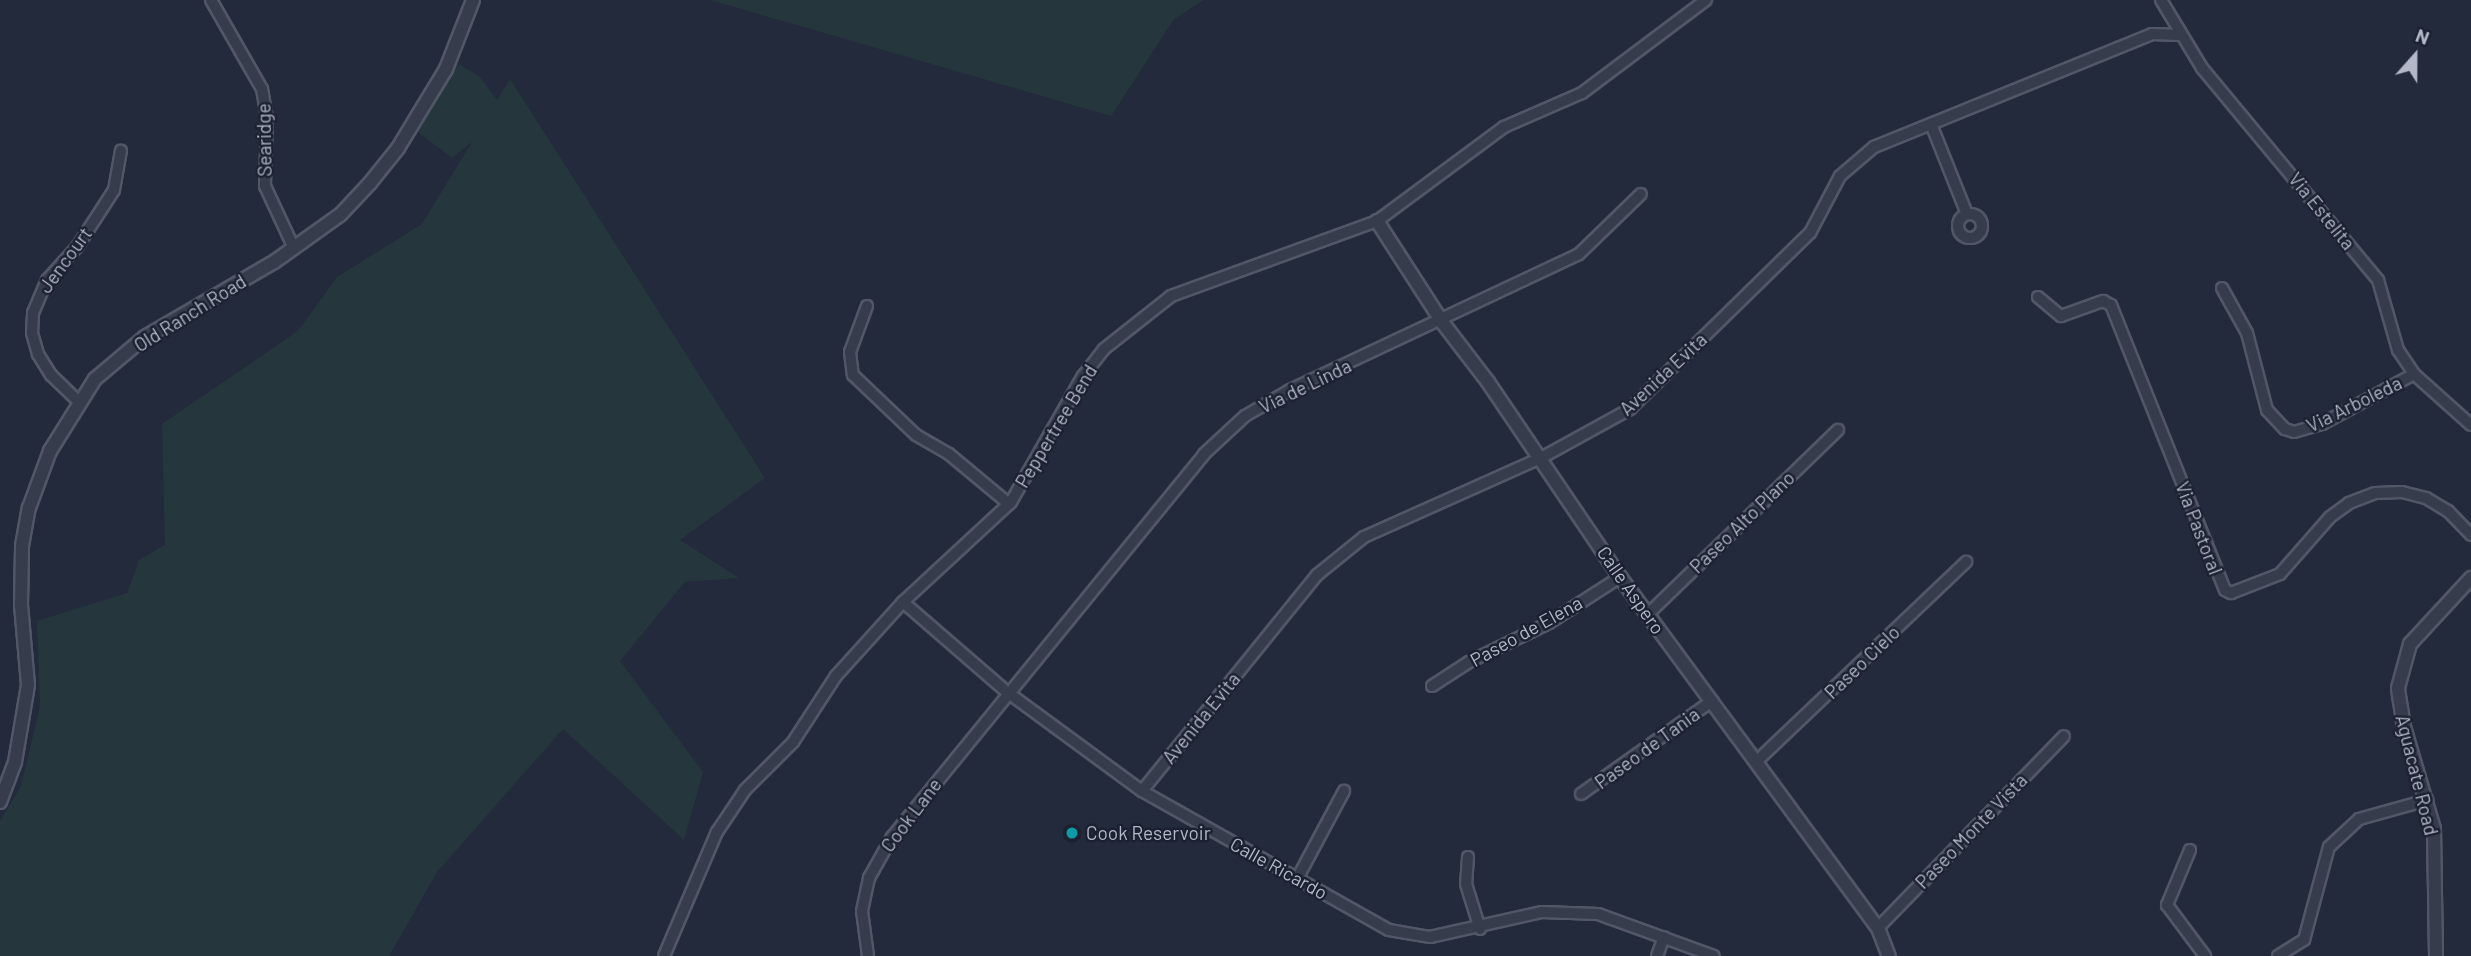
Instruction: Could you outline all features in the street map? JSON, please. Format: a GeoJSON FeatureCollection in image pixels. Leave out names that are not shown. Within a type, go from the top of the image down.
{"type":"FeatureCollection","features":[{"type":"Feature","properties":{"kind":"street","name":"Searidge"},"geometry":{"type":"LineString","coordinates":[[212,0],[251,64],[262,89],[267,117],[265,186],[293,246]]}},
{"type":"Feature","properties":{"kind":"street","name":"Old Ranch Road"},"geometry":{"type":"LineString","coordinates":[[0,802],[20,737],[28,685],[20,579],[29,509],[50,451],[95,379],[145,337],[274,262],[341,214],[398,148],[446,69],[473,0]]}},
{"type":"Feature","properties":{"kind":"street","name":"Peppertree Bend"},"geometry":{"type":"LineString","coordinates":[[664,956],[717,832],[745,790],[793,742],[836,676],[903,602],[1009,504],[1049,441],[1083,376],[1130,327],[1171,296],[1377,221],[1504,127],[1582,93],[1706,0]]}},
{"type":"Feature","properties":{"kind":"street","name":"Via Estelita"},"geometry":{"type":"LineString","coordinates":[[2161,0],[2179,34],[2378,281],[2398,350],[2414,374],[2471,425]]}},
{"type":"Feature","properties":{"kind":"street","name":"Avenida Evita"},"geometry":{"type":"LineString","coordinates":[[1142,791],[1317,575],[1364,537],[1541,458],[1630,409],[1810,233],[1840,176],[1874,147],[2151,34],[2179,34]]}},
{"type":"Feature","properties":{"kind":"street"},"geometry":{"type":"LineString","coordinates":[[1931,124],[1967,214]]}},
{"type":"Feature","properties":{"kind":"street","name":"Jencourt"},"geometry":{"type":"LineString","coordinates":[[79,402],[51,374],[38,354],[32,333],[33,313],[47,280],[77,247],[114,190],[121,151]]}},
{"type":"Feature","properties":{"kind":"street","name":"Via de Linda"},"geometry":{"type":"LineString","coordinates":[[1007,692],[1204,454],[1245,416],[1290,390],[1442,322],[1579,254],[1641,194]]}},
{"type":"Feature","properties":{"kind":"street","name":"Calle Aspero"},"geometry":{"type":"LineString","coordinates":[[1377,221],[1442,322],[1541,458],[1619,577],[1758,761],[1878,928],[1889,956]]}},
{"type":"Feature","properties":{"kind":"street","name":"Via Arboleda"},"geometry":{"type":"LineString","coordinates":[[2222,288],[2247,333],[2267,410],[2285,429],[2294,432],[2322,424],[2414,374]]}},
{"type":"Feature","properties":{"kind":"street","name":"Via Pastoral"},"geometry":{"type":"LineString","coordinates":[[2038,297],[2061,316],[2103,301],[2110,305],[2225,590],[2231,593],[2280,574],[2330,517],[2349,503],[2375,493],[2426,498],[2448,511],[2471,535]]}},
{"type":"Feature","properties":{"kind":"street"},"geometry":{"type":"LineString","coordinates":[[867,306],[850,352],[853,375],[916,435],[948,454],[1009,504]]}},
{"type":"Feature","properties":{"kind":"street","name":"Paseo Alto Plano"},"geometry":{"type":"LineString","coordinates":[[1647,615],[1838,430]]}},
{"type":"Feature","properties":{"kind":"street","name":"Paseo Cielo"},"geometry":{"type":"LineString","coordinates":[[1758,761],[1966,562]]}},
{"type":"Feature","properties":{"kind":"street","name":"Paseo de Elena"},"geometry":{"type":"LineString","coordinates":[[1432,686],[1469,662],[1549,623],[1619,577]]}},
{"type":"Feature","properties":{"kind":"street","name":"Aguacate Road"},"geometry":{"type":"LineString","coordinates":[[2436,956],[2434,829],[2404,727],[2399,673],[2403,657],[2422,626],[2471,578]]}},
{"type":"Feature","properties":{"kind":"street","name":"Calle Ricardo"},"geometry":{"type":"LineString","coordinates":[[903,602],[1007,692],[1142,791],[1389,930],[1430,937],[1480,929],[1542,912],[1598,914],[1714,956]]}},
{"type":"Feature","properties":{"kind":"street","name":"Cook Lane"},"geometry":{"type":"LineString","coordinates":[[868,956],[862,911],[869,878],[879,857],[1007,692]]}},
{"type":"Feature","properties":{"kind":"street","name":"Paseo de Tania"},"geometry":{"type":"LineString","coordinates":[[1581,794],[1712,701]]}},
{"type":"Feature","properties":{"kind":"street","name":"Paseo Monte Vista"},"geometry":{"type":"LineString","coordinates":[[1878,928],[2064,736]]}},
{"type":"Feature","properties":{"kind":"street"},"geometry":{"type":"LineString","coordinates":[[1297,879],[1344,791]]}},
{"type":"Feature","properties":{"kind":"street"},"geometry":{"type":"LineString","coordinates":[[2278,956],[2304,940],[2329,847],[2359,819],[2427,800]]}},
{"type":"Feature","properties":{"kind":"street"},"geometry":{"type":"LineString","coordinates":[[2190,850],[2167,905],[2205,956]]}},
{"type":"Feature","properties":{"kind":"street"},"geometry":{"type":"LineString","coordinates":[[1468,857],[1466,884],[1480,929]]}},
{"type":"Feature","properties":{"kind":"street"},"geometry":{"type":"LineString","coordinates":[[1657,956],[1664,937]]}},
{"type":"Feature","properties":{"kind":"shaded area"},"geometry":{"type":"Polygon","coordinates":[[[710,0],[1204,0],[1174,19],[1111,116],[710,0]]]}},
{"type":"Feature","properties":{"kind":"shaded area"},"geometry":{"type":"Polygon","coordinates":[[[458,64],[479,76],[497,100],[510,79],[765,478],[680,540],[739,578],[685,582],[620,661],[703,772],[684,840],[563,729],[437,872],[389,956],[0,956],[0,821],[21,786],[40,706],[37,621],[127,593],[139,560],[165,545],[162,424],[298,331],[337,277],[422,224],[472,142],[452,158],[418,132],[458,64]]]}},
{"type":"Feature","properties":{"kind":"place","name":"Cook Reservoir"},"geometry":{"type":"Point","coordinates":[1072,833]}}]}
